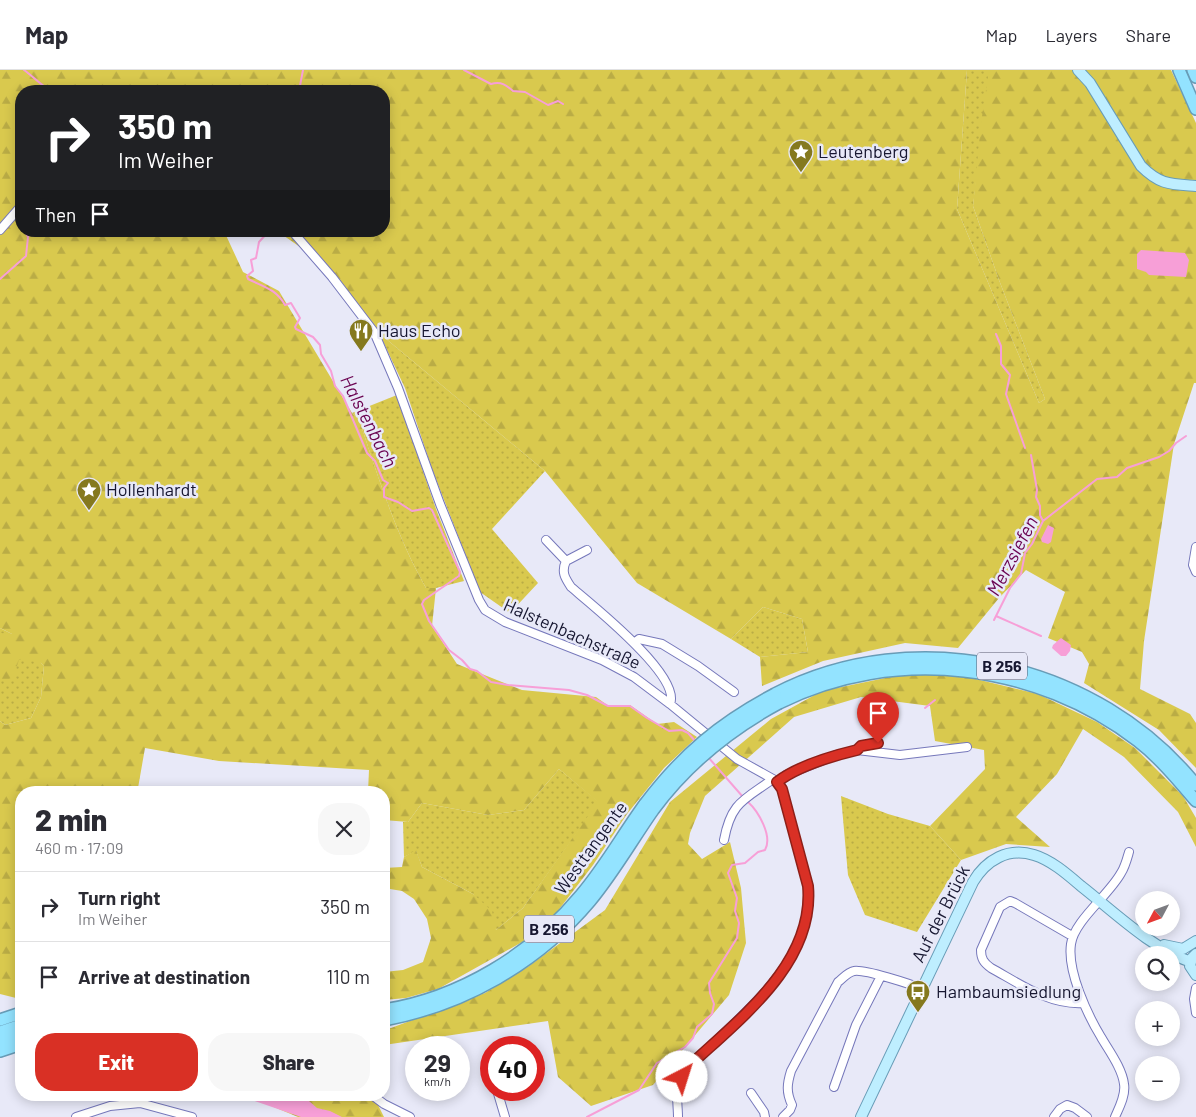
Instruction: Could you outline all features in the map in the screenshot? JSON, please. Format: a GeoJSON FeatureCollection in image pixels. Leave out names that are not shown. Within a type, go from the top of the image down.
{"type":"FeatureCollection","features":[{"type":"Feature","properties":{"kind":"highway"},"geometry":{"type":"LineString","coordinates":[[1179,70],[1196,109]]}},
{"type":"Feature","properties":{"kind":"highway"},"geometry":{"type":"LineString","coordinates":[[1193,70],[1196,76]]}},
{"type":"Feature","properties":{"kind":"highway","name":"B 256"},"geometry":{"type":"LineString","coordinates":[[777,699],[800,682],[848,668],[899,659],[964,660],[1007,667],[1049,679],[1068,687],[1122,717],[1167,752],[1196,784]]}},
{"type":"Feature","properties":{"kind":"highway","name":"B 256"},"geometry":{"type":"LineString","coordinates":[[649,807],[672,771],[689,753],[730,720],[777,699],[861,675],[928,669],[949,669],[999,676],[1046,689],[1095,712],[1147,748],[1175,776],[1196,801]]}},
{"type":"Feature","properties":{"kind":"highway","name":"Westtangente"},"geometry":{"type":"LineString","coordinates":[[390,1009],[412,1004],[457,988],[479,977],[526,948],[547,931],[580,896],[649,807]]}},
{"type":"Feature","properties":{"kind":"highway","name":"Westtangente"},"geometry":{"type":"LineString","coordinates":[[390,1019],[422,1011],[467,994],[487,984],[528,958],[553,939],[590,902],[605,882],[649,807]]}},
{"type":"Feature","properties":{"kind":"highway"},"geometry":{"type":"LineString","coordinates":[[0,1020],[15,1015]]}},
{"type":"Feature","properties":{"kind":"highway"},"geometry":{"type":"LineString","coordinates":[[0,1032],[15,1027]]}},
{"type":"Feature","properties":{"kind":"highway"},"geometry":{"type":"LineString","coordinates":[[0,1040],[15,1036]]}},
{"type":"Feature","properties":{"kind":"highway"},"geometry":{"type":"LineString","coordinates":[[0,1051],[15,1046]]}},
{"type":"Feature","properties":{"kind":"main road"},"geometry":{"type":"LineString","coordinates":[[1078,70],[1090,83],[1141,166],[1152,177],[1169,184],[1196,186]]}},
{"type":"Feature","properties":{"kind":"main road","name":"Auf der Brück"},"geometry":{"type":"LineString","coordinates":[[862,1117],[973,882],[978,873],[994,859],[1014,853],[1035,855],[1067,874],[1171,954],[1193,958]]}},
{"type":"Feature","properties":{"kind":"main road"},"geometry":{"type":"LineString","coordinates":[[1154,942],[1178,949],[1189,946],[1196,941]]}},
{"type":"Feature","properties":{"kind":"main road"},"geometry":{"type":"LineString","coordinates":[[1193,958],[1192,970],[1196,975]]}},
{"type":"Feature","properties":{"kind":"street"},"geometry":{"type":"LineString","coordinates":[[0,230],[15,213]]}},
{"type":"Feature","properties":{"kind":"street","name":"Halstenbachstraße"},"geometry":{"type":"LineString","coordinates":[[297,237],[332,277],[374,332],[398,388],[440,504],[479,600],[485,610],[505,622],[618,667],[648,686],[737,759],[775,781]]}},
{"type":"Feature","properties":{"kind":"street"},"geometry":{"type":"LineString","coordinates":[[546,540],[566,561]]}},
{"type":"Feature","properties":{"kind":"street"},"geometry":{"type":"LineString","coordinates":[[1195,569],[1196,547]]}},
{"type":"Feature","properties":{"kind":"street"},"geometry":{"type":"LineString","coordinates":[[588,550],[566,561],[563,568],[564,577],[571,587],[634,643],[657,668],[669,685],[673,698],[670,704]]}},
{"type":"Feature","properties":{"kind":"street"},"geometry":{"type":"LineString","coordinates":[[634,643],[639,639],[662,644],[698,666],[734,692]]}},
{"type":"Feature","properties":{"kind":"street"},"geometry":{"type":"LineString","coordinates":[[857,750],[861,746],[878,743]]}},
{"type":"Feature","properties":{"kind":"street"},"geometry":{"type":"LineString","coordinates":[[724,840],[728,822],[737,805],[786,775],[836,755],[857,750],[900,754],[967,747]]}},
{"type":"Feature","properties":{"kind":"street"},"geometry":{"type":"LineString","coordinates":[[678,1117],[678,1088],[687,1068],[767,992],[786,967],[805,928],[809,899],[808,886],[782,789],[775,781]]}},
{"type":"Feature","properties":{"kind":"street"},"geometry":{"type":"LineString","coordinates":[[1115,1117],[1125,1087],[1123,1078],[1083,1003],[1070,955],[1072,936],[1121,874],[1129,852]]}},
{"type":"Feature","properties":{"kind":"street"},"geometry":{"type":"LineString","coordinates":[[1072,936],[1010,901],[1000,908],[981,950],[981,957],[991,968],[1045,997],[1057,1002],[1083,1003]]}},
{"type":"Feature","properties":{"kind":"street"},"geometry":{"type":"LineString","coordinates":[[783,1117],[792,1105],[787,1095],[787,1083],[838,982],[846,975],[855,971],[911,984],[922,989]]}},
{"type":"Feature","properties":{"kind":"street"},"geometry":{"type":"LineString","coordinates":[[834,1087],[856,1025],[881,976]]}},
{"type":"Feature","properties":{"kind":"street"},"geometry":{"type":"LineString","coordinates":[[1196,988],[1194,999],[1196,1013]]}},
{"type":"Feature","properties":{"kind":"street"},"geometry":{"type":"LineString","coordinates":[[751,1093],[764,1112],[765,1117]]}},
{"type":"Feature","properties":{"kind":"street"},"geometry":{"type":"LineString","coordinates":[[380,1101],[410,1117]]}},
{"type":"Feature","properties":{"kind":"street"},"geometry":{"type":"LineString","coordinates":[[500,1101],[505,1117]]}},
{"type":"Feature","properties":{"kind":"street"},"geometry":{"type":"LineString","coordinates":[[76,1117],[110,1106],[140,1103],[192,1117]]}},
{"type":"Feature","properties":{"kind":"street"},"geometry":{"type":"LineString","coordinates":[[1054,1117],[1067,1105],[1075,1108],[1087,1117]]}},
{"type":"Feature","properties":{"kind":"green space"},"geometry":{"type":"Polygon","coordinates":[[[0,70],[967,70],[957,209],[1039,403],[1045,399],[999,280],[973,206],[981,123],[989,70],[1171,70],[1196,123],[1196,383],[1194,383],[1174,444],[1144,641],[1140,689],[1190,714],[1196,723],[1196,768],[1159,730],[1084,683],[1089,664],[1082,652],[1048,638],[1065,592],[1026,570],[999,598],[958,648],[905,643],[823,661],[762,686],[760,657],[808,652],[802,619],[763,607],[731,639],[637,583],[545,471],[379,333],[330,268],[286,237],[390,237],[390,85],[15,85],[15,237],[227,237],[243,272],[279,291],[352,413],[359,419],[388,505],[415,568],[426,588],[436,588],[432,626],[457,664],[522,690],[596,697],[610,707],[630,705],[657,724],[674,722],[697,737],[664,768],[627,814],[593,865],[554,916],[524,941],[438,989],[406,998],[390,999],[390,971],[403,970],[423,962],[431,938],[427,919],[414,899],[402,891],[390,889],[390,868],[402,867],[404,857],[416,850],[422,867],[473,894],[492,911],[496,930],[523,908],[598,802],[559,769],[524,810],[488,815],[422,803],[408,822],[390,820],[390,786],[368,786],[369,770],[219,761],[145,748],[138,786],[15,786],[15,998],[0,994],[0,721],[5,725],[31,718],[41,697],[44,666],[41,663],[22,659],[19,660],[13,677],[5,681],[0,680],[0,633],[12,634],[0,628],[0,70]]]}},
{"type":"Feature","properties":{"kind":"green space"},"geometry":{"type":"Polygon","coordinates":[[[967,70],[990,70],[973,206],[999,280],[1045,399],[1039,403],[957,209],[967,70]]]}},
{"type":"Feature","properties":{"kind":"green space"},"geometry":{"type":"Polygon","coordinates":[[[379,333],[545,471],[492,529],[538,583],[510,613],[480,592],[432,469],[405,388],[379,333]]]}},
{"type":"Feature","properties":{"kind":"green space"},"geometry":{"type":"Polygon","coordinates":[[[397,395],[436,509],[464,581],[436,588],[426,588],[397,527],[359,419],[352,413],[397,395]]]}},
{"type":"Feature","properties":{"kind":"green space"},"geometry":{"type":"Polygon","coordinates":[[[763,607],[802,619],[808,652],[760,657],[731,639],[763,607]]]}},
{"type":"Feature","properties":{"kind":"green space"},"geometry":{"type":"Polygon","coordinates":[[[0,628],[14,635],[44,666],[41,697],[31,718],[5,725],[0,721],[0,628]]]}},
{"type":"Feature","properties":{"kind":"green space"},"geometry":{"type":"Polygon","coordinates":[[[951,673],[1038,694],[1097,722],[1135,748],[1183,796],[1196,818],[1196,847],[1178,812],[1124,757],[1083,729],[1057,774],[1016,817],[1050,847],[1006,844],[961,860],[930,826],[985,769],[984,750],[935,741],[930,706],[861,697],[794,717],[705,796],[690,833],[688,844],[702,859],[730,842],[741,888],[746,943],[729,995],[653,1085],[591,1106],[558,1077],[548,1021],[445,1036],[405,1036],[405,1042],[390,1044],[390,1028],[485,993],[529,966],[605,910],[670,802],[771,719],[822,691],[900,675],[951,673]]]}},
{"type":"Feature","properties":{"kind":"green space"},"geometry":{"type":"Polygon","coordinates":[[[559,769],[599,802],[523,908],[496,930],[473,894],[422,867],[416,851],[404,857],[403,822],[408,822],[422,803],[488,815],[524,810],[559,769]]]}},
{"type":"Feature","properties":{"kind":"green space"},"geometry":{"type":"Polygon","coordinates":[[[841,796],[888,814],[930,826],[961,860],[917,932],[865,915],[848,875],[841,796]]]}},
{"type":"Feature","properties":{"kind":"green space"},"geometry":{"type":"Polygon","coordinates":[[[259,1101],[376,1101],[384,1117],[298,1117],[259,1101]]]}},
{"type":"Feature","properties":{"kind":"shaded area"},"geometry":{"type":"Polygon","coordinates":[[[1141,250],[1185,253],[1189,260],[1186,277],[1149,275],[1137,269],[1137,254],[1141,250]]]}},
{"type":"Feature","properties":{"kind":"shaded area"},"geometry":{"type":"Polygon","coordinates":[[[1048,525],[1054,528],[1051,542],[1048,544],[1042,542],[1041,539],[1048,525]]]}},
{"type":"Feature","properties":{"kind":"shaded area"},"geometry":{"type":"Polygon","coordinates":[[[1061,638],[1071,645],[1070,651],[1066,656],[1061,656],[1052,648],[1061,638]]]}},
{"type":"Feature","properties":{"kind":"shaded area"},"geometry":{"type":"Polygon","coordinates":[[[254,1101],[309,1101],[317,1108],[330,1111],[342,1117],[301,1117],[254,1101]]]}},
{"type":"Feature","properties":{"kind":"waterway"},"geometry":{"type":"LineString","coordinates":[[24,70],[42,85]]}},
{"type":"Feature","properties":{"kind":"waterway"},"geometry":{"type":"LineString","coordinates":[[300,85],[303,70]]}},
{"type":"Feature","properties":{"kind":"waterway"},"geometry":{"type":"LineString","coordinates":[[464,70],[491,84],[501,83],[513,91],[525,92],[548,105],[558,101],[563,104]]}},
{"type":"Feature","properties":{"kind":"waterway"},"geometry":{"type":"LineString","coordinates":[[0,279],[26,256],[28,237]]}},
{"type":"Feature","properties":{"kind":"waterway","name":"Halstenbach"},"geometry":{"type":"LineString","coordinates":[[264,237],[259,242],[256,258],[251,260],[253,271],[247,276],[248,279],[274,292],[285,305],[291,303],[300,318],[295,327],[296,329],[313,337],[320,345],[321,354],[331,371],[335,386],[343,396],[367,453],[375,461],[383,480],[388,483],[384,488],[384,497],[398,502],[412,511],[429,508],[432,510],[460,572],[459,576],[424,600],[422,604],[429,621],[449,650],[470,669],[477,671],[491,682],[569,690],[587,695],[608,706],[630,706],[669,731],[682,730],[688,733],[696,742]]}},
{"type":"Feature","properties":{"kind":"waterway"},"geometry":{"type":"LineString","coordinates":[[996,334],[1001,346],[1001,364],[1010,375],[1006,394],[1025,448]]}},
{"type":"Feature","properties":{"kind":"waterway","name":"Merzsiefen"},"geometry":{"type":"LineString","coordinates":[[994,620],[1010,588],[1021,574],[1025,553],[1032,544],[1043,521],[1097,479],[1117,477],[1127,468],[1159,457],[1186,436]]}},
{"type":"Feature","properties":{"kind":"waterway"},"geometry":{"type":"LineString","coordinates":[[1031,455],[1037,490],[1036,497],[1043,521]]}},
{"type":"Feature","properties":{"kind":"waterway"},"geometry":{"type":"LineString","coordinates":[[996,616],[1041,636]]}},
{"type":"Feature","properties":{"kind":"waterway","name":"Merzsiefen"},"geometry":{"type":"LineString","coordinates":[[925,708],[935,700]]}},
{"type":"Feature","properties":{"kind":"waterway","name":"Halstenbach"},"geometry":{"type":"LineString","coordinates":[[708,757],[743,797]]}},
{"type":"Feature","properties":{"kind":"waterway","name":"Halstenbach"},"geometry":{"type":"LineString","coordinates":[[587,1117],[639,1090],[657,1063],[685,1047],[693,1038],[697,1027],[712,1014],[714,1004],[709,983],[737,938],[739,923],[735,911],[737,898],[728,873],[732,865],[745,863],[758,852],[765,850],[767,844],[766,831],[763,824],[756,811],[748,802]]}},
{"type":"Feature","properties":{"kind":"place","name":"Leutenberg"},"geometry":{"type":"Point","coordinates":[801,173]}},
{"type":"Feature","properties":{"kind":"place","name":"Haus Echo"},"geometry":{"type":"Point","coordinates":[361,352]}},
{"type":"Feature","properties":{"kind":"place","name":"Hollenhardt"},"geometry":{"type":"Point","coordinates":[89,511]}},
{"type":"Feature","properties":{"kind":"place","name":"Hambaumsiedlung"},"geometry":{"type":"Point","coordinates":[918,1013]}},
{"type":"Feature","properties":{"kind":"route"},"geometry":{"type":"LineString","coordinates":[[682,1077],[687,1068],[767,992],[786,967],[805,928],[808,913],[808,886],[782,789],[777,782],[786,775],[836,755],[857,750],[861,746],[878,743]]}}]}
